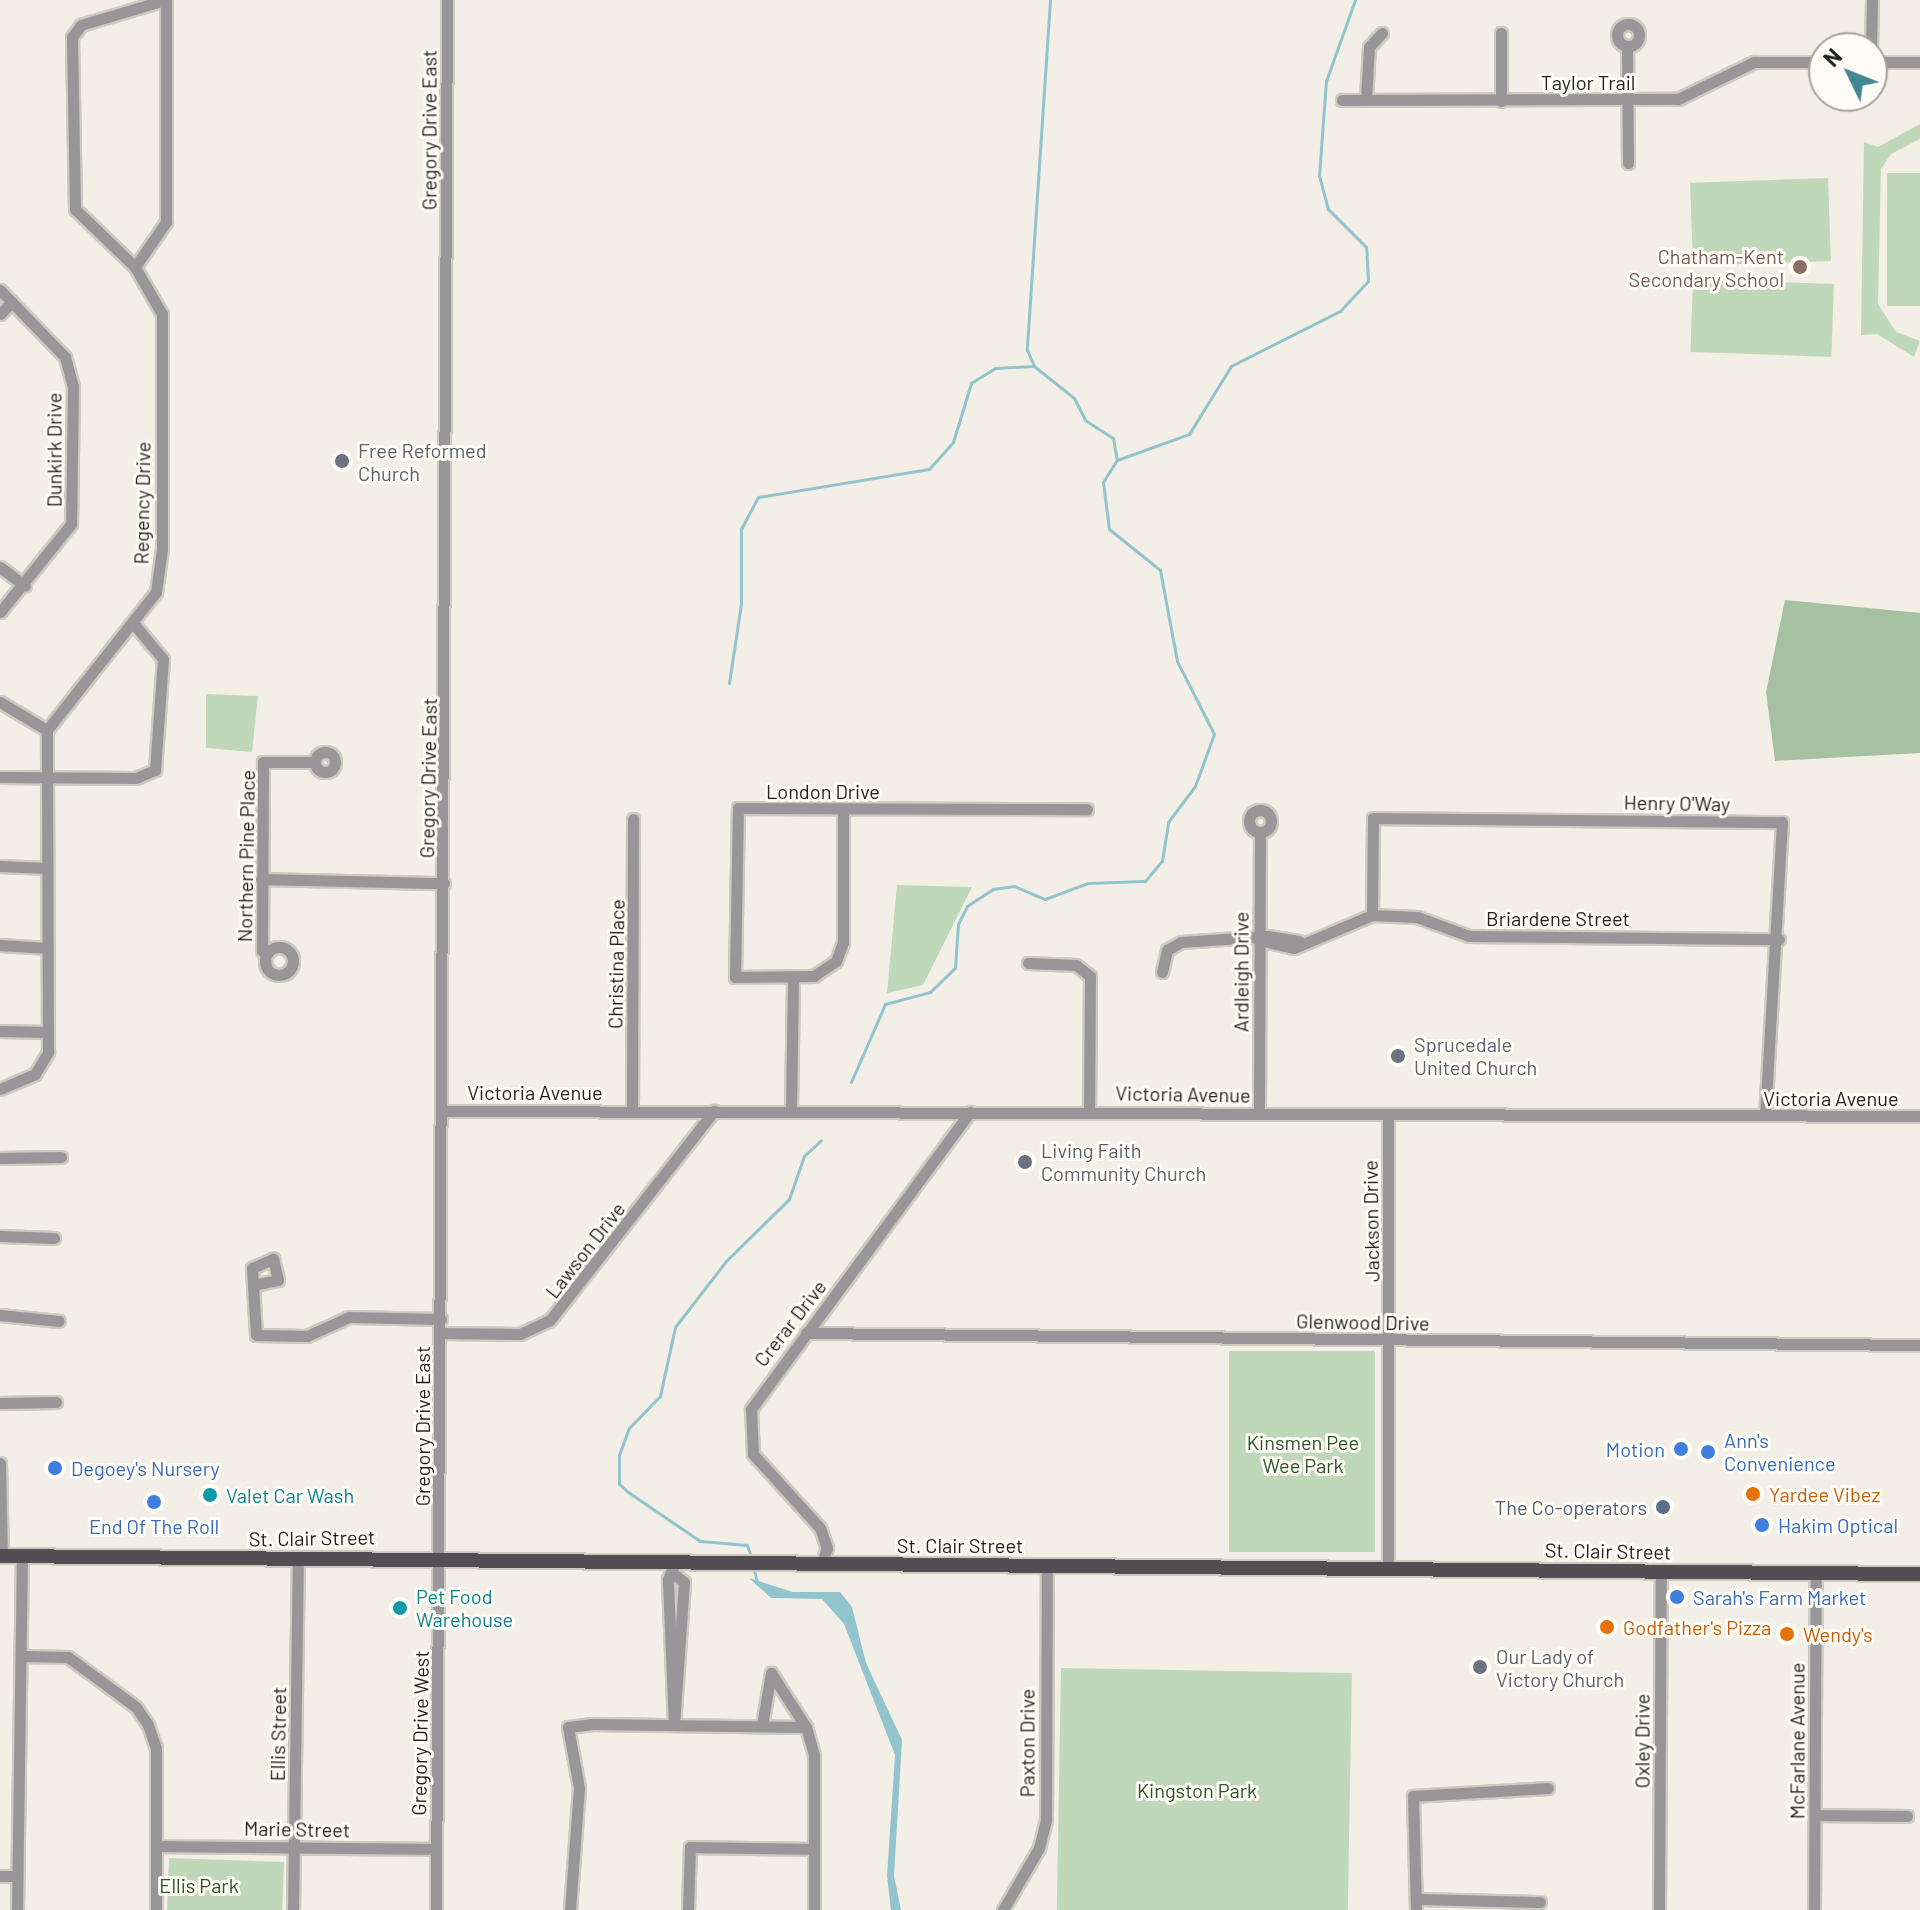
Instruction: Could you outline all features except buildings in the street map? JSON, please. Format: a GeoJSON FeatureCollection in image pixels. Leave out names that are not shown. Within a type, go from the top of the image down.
{"type":"FeatureCollection","features":[{"type":"Feature","properties":{"kind":"main road","name":"St. Clair Street"},"geometry":{"type":"LineString","coordinates":[[1,1556],[440,1557],[674,1569],[751,1563],[1920,1574]]}},
{"type":"Feature","properties":{"kind":"street"},"geometry":{"type":"LineString","coordinates":[[135,267],[166,222],[166,0]]}},
{"type":"Feature","properties":{"kind":"street","name":"Regency Drive"},"geometry":{"type":"LineString","coordinates":[[47,730],[156,592],[162,549],[163,327],[135,267],[72,202],[72,37],[81,25],[166,0]]}},
{"type":"Feature","properties":{"kind":"street","name":"Gregory Drive East"},"geometry":{"type":"LineString","coordinates":[[440,1557],[446,1111],[447,0]]}},
{"type":"Feature","properties":{"kind":"street"},"geometry":{"type":"LineString","coordinates":[[1871,32],[1872,0]]}},
{"type":"Feature","properties":{"kind":"street"},"geometry":{"type":"LineString","coordinates":[[1366,99],[1369,47],[1382,33]]}},
{"type":"Feature","properties":{"kind":"street"},"geometry":{"type":"LineString","coordinates":[[1501,33],[1501,101]]}},
{"type":"Feature","properties":{"kind":"street"},"geometry":{"type":"LineString","coordinates":[[1627,46],[1628,163]]}},
{"type":"Feature","properties":{"kind":"street"},"geometry":{"type":"LineString","coordinates":[[1888,61],[1920,62]]}},
{"type":"Feature","properties":{"kind":"street","name":"Taylor Trail"},"geometry":{"type":"LineString","coordinates":[[1342,100],[1501,101],[1690,96],[1754,62],[1808,62]]}},
{"type":"Feature","properties":{"kind":"street","name":"Dunkirk Drive"},"geometry":{"type":"LineString","coordinates":[[0,290],[65,357],[73,386],[71,524],[25,586],[0,612]]}},
{"type":"Feature","properties":{"kind":"street"},"geometry":{"type":"LineString","coordinates":[[0,314],[12,302]]}},
{"type":"Feature","properties":{"kind":"street"},"geometry":{"type":"LineString","coordinates":[[0,567],[25,586]]}},
{"type":"Feature","properties":{"kind":"street"},"geometry":{"type":"LineString","coordinates":[[0,777],[136,778],[155,770],[163,659],[133,623]]}},
{"type":"Feature","properties":{"kind":"street"},"geometry":{"type":"LineString","coordinates":[[0,702],[47,730],[48,778],[48,1052],[35,1074],[0,1089]]}},
{"type":"Feature","properties":{"kind":"street","name":"Northern Pine Place"},"geometry":{"type":"LineString","coordinates":[[262,951],[263,762],[315,762]]}},
{"type":"Feature","properties":{"kind":"street","name":"London Drive"},"geometry":{"type":"LineString","coordinates":[[793,978],[735,977],[738,808],[1087,809]]}},
{"type":"Feature","properties":{"kind":"street"},"geometry":{"type":"LineString","coordinates":[[791,1109],[793,978],[828,970],[842,948],[843,810]]}},
{"type":"Feature","properties":{"kind":"street","name":"Henry O'Way"},"geometry":{"type":"LineString","coordinates":[[1372,915],[1373,818],[1782,822],[1779,939],[1765,1115]]}},
{"type":"Feature","properties":{"kind":"street","name":"Christina Place"},"geometry":{"type":"LineString","coordinates":[[632,1110],[633,819]]}},
{"type":"Feature","properties":{"kind":"street","name":"Ardleigh Drive"},"geometry":{"type":"LineString","coordinates":[[1259,1113],[1260,832]]}},
{"type":"Feature","properties":{"kind":"street"},"geometry":{"type":"LineString","coordinates":[[0,866],[47,868]]}},
{"type":"Feature","properties":{"kind":"street"},"geometry":{"type":"LineString","coordinates":[[261,879],[444,883]]}},
{"type":"Feature","properties":{"kind":"street","name":"Briardene Street"},"geometry":{"type":"LineString","coordinates":[[1162,972],[1174,944],[1299,941],[1372,915],[1417,917],[1469,936],[1779,939]]}},
{"type":"Feature","properties":{"kind":"street"},"geometry":{"type":"LineString","coordinates":[[0,945],[47,948]]}},
{"type":"Feature","properties":{"kind":"street"},"geometry":{"type":"LineString","coordinates":[[1028,963],[1076,965],[1090,976],[1089,1111]]}},
{"type":"Feature","properties":{"kind":"street"},"geometry":{"type":"LineString","coordinates":[[0,1031],[48,1032]]}},
{"type":"Feature","properties":{"kind":"street","name":"Victoria Avenue"},"geometry":{"type":"LineString","coordinates":[[446,1111],[791,1109],[1920,1116]]}},
{"type":"Feature","properties":{"kind":"street","name":"Lawson Drive"},"geometry":{"type":"LineString","coordinates":[[441,1333],[520,1334],[550,1320],[714,1111]]}},
{"type":"Feature","properties":{"kind":"street","name":"Crerar Drive"},"geometry":{"type":"LineString","coordinates":[[821,1565],[827,1548],[820,1528],[759,1463],[747,1433],[756,1399],[970,1112]]}},
{"type":"Feature","properties":{"kind":"street","name":"Jackson Drive"},"geometry":{"type":"LineString","coordinates":[[1388,1114],[1391,1341],[1388,1568]]}},
{"type":"Feature","properties":{"kind":"street"},"geometry":{"type":"LineString","coordinates":[[0,1158],[61,1157]]}},
{"type":"Feature","properties":{"kind":"street"},"geometry":{"type":"LineString","coordinates":[[0,1236],[54,1238]]}},
{"type":"Feature","properties":{"kind":"street"},"geometry":{"type":"LineString","coordinates":[[258,1284],[256,1335],[307,1336],[349,1317],[441,1319]]}},
{"type":"Feature","properties":{"kind":"street"},"geometry":{"type":"LineString","coordinates":[[0,1315],[59,1321]]}},
{"type":"Feature","properties":{"kind":"street","name":"Glenwood Drive"},"geometry":{"type":"LineString","coordinates":[[806,1333],[1920,1345]]}},
{"type":"Feature","properties":{"kind":"street"},"geometry":{"type":"LineString","coordinates":[[0,1403],[56,1402]]}},
{"type":"Feature","properties":{"kind":"street"},"geometry":{"type":"LineString","coordinates":[[0,1463],[1,1556]]}},
{"type":"Feature","properties":{"kind":"street"},"geometry":{"type":"LineString","coordinates":[[17,1910],[23,1656],[22,1557]]}},
{"type":"Feature","properties":{"kind":"street","name":"Gregory Drive West"},"geometry":{"type":"LineString","coordinates":[[436,1910],[440,1557]]}},
{"type":"Feature","properties":{"kind":"street","name":"Ellis Street"},"geometry":{"type":"LineString","coordinates":[[293,1910],[298,1559]]}},
{"type":"Feature","properties":{"kind":"street","name":"Paxton Drive"},"geometry":{"type":"LineString","coordinates":[[1003,1910],[1039,1848],[1046,1820],[1047,1566]]}},
{"type":"Feature","properties":{"kind":"street"},"geometry":{"type":"LineString","coordinates":[[674,1569],[684,1582],[674,1725]]}},
{"type":"Feature","properties":{"kind":"street"},"geometry":{"type":"LineString","coordinates":[[674,1569],[668,1637],[674,1725]]}},
{"type":"Feature","properties":{"kind":"street","name":"McFarlane Avenue"},"geometry":{"type":"LineString","coordinates":[[1814,1910],[1816,1572]]}},
{"type":"Feature","properties":{"kind":"street","name":"Oxley Drive"},"geometry":{"type":"LineString","coordinates":[[1659,1910],[1661,1573]]}},
{"type":"Feature","properties":{"kind":"street"},"geometry":{"type":"LineString","coordinates":[[23,1656],[68,1657],[136,1707],[156,1748],[156,1910]]}},
{"type":"Feature","properties":{"kind":"street"},"geometry":{"type":"LineString","coordinates":[[762,1725],[771,1673],[806,1727],[814,1849],[814,1910]]}},
{"type":"Feature","properties":{"kind":"street"},"geometry":{"type":"LineString","coordinates":[[570,1910],[579,1788],[568,1727],[806,1727]]}},
{"type":"Feature","properties":{"kind":"street"},"geometry":{"type":"LineString","coordinates":[[1540,1902],[1416,1905],[1413,1796],[1548,1788]]}},
{"type":"Feature","properties":{"kind":"street"},"geometry":{"type":"LineString","coordinates":[[1815,1815],[1907,1816]]}},
{"type":"Feature","properties":{"kind":"street","name":"Marie Street"},"geometry":{"type":"LineString","coordinates":[[157,1846],[436,1849]]}},
{"type":"Feature","properties":{"kind":"street"},"geometry":{"type":"LineString","coordinates":[[688,1910],[690,1847],[814,1849]]}},
{"type":"Feature","properties":{"kind":"street"},"geometry":{"type":"LineString","coordinates":[[0,1876],[17,1876]]}},
{"type":"Feature","properties":{"kind":"green space"},"geometry":{"type":"Polygon","coordinates":[[[1920,124],[1920,139],[1891,154],[1881,169],[1878,304],[1896,332],[1920,341],[1914,357],[1877,334],[1861,335],[1864,142],[1878,147],[1920,124]]]}},
{"type":"Feature","properties":{"kind":"green space"},"geometry":{"type":"Polygon","coordinates":[[[1887,173],[1920,173],[1920,306],[1887,306],[1887,173]]]}},
{"type":"Feature","properties":{"kind":"green space"},"geometry":{"type":"Polygon","coordinates":[[[1828,178],[1831,261],[1693,266],[1690,183],[1828,178]]]}},
{"type":"Feature","properties":{"kind":"green space"},"geometry":{"type":"Polygon","coordinates":[[[1693,279],[1834,284],[1831,357],[1690,352],[1693,279]]]}},
{"type":"Feature","properties":{"kind":"green space"},"geometry":{"type":"Polygon","coordinates":[[[1785,600],[1920,613],[1920,753],[1775,761],[1766,692],[1785,600]]]}},
{"type":"Feature","properties":{"kind":"green space"},"geometry":{"type":"Polygon","coordinates":[[[206,694],[258,696],[252,752],[206,748],[206,694]]]}},
{"type":"Feature","properties":{"kind":"green space"},"geometry":{"type":"Polygon","coordinates":[[[897,885],[972,887],[923,985],[887,993],[897,885]]]}},
{"type":"Feature","properties":{"kind":"green space","name":"Kinsmen Pee Wee Park"},"geometry":{"type":"Polygon","coordinates":[[[1229,1351],[1375,1351],[1375,1552],[1229,1552],[1229,1351]]]}},
{"type":"Feature","properties":{"kind":"green space","name":"Kingston Park"},"geometry":{"type":"Polygon","coordinates":[[[1061,1668],[1352,1673],[1348,1910],[1057,1910],[1061,1668]]]}},
{"type":"Feature","properties":{"kind":"green space","name":"Ellis Park"},"geometry":{"type":"Polygon","coordinates":[[[169,1858],[284,1862],[282,1910],[167,1910],[169,1858]]]}},
{"type":"Feature","properties":{"kind":"water"},"geometry":{"type":"Polygon","coordinates":[[[749,1578],[793,1592],[840,1592],[852,1607],[866,1663],[902,1740],[894,1876],[901,1910],[891,1910],[887,1876],[895,1755],[844,1624],[822,1599],[771,1598],[749,1578]]]}},
{"type":"Feature","properties":{"kind":"waterway"},"geometry":{"type":"LineString","coordinates":[[1050,0],[1027,350],[1034,366],[1074,398],[1085,420],[1113,438],[1117,460]]}},
{"type":"Feature","properties":{"kind":"waterway"},"geometry":{"type":"LineString","coordinates":[[851,1082],[885,1004],[930,992],[955,968],[958,924],[967,906],[993,889],[1014,886],[1045,899],[1088,883],[1145,881],[1162,861],[1168,822],[1195,786],[1214,734],[1177,661],[1160,570],[1109,529],[1103,482],[1117,460],[1189,434],[1231,366],[1340,311],[1368,281],[1366,247],[1328,209],[1319,176],[1326,81],[1355,0]]}},
{"type":"Feature","properties":{"kind":"waterway"},"geometry":{"type":"LineString","coordinates":[[729,683],[741,604],[741,529],[758,497],[929,469],[953,442],[971,383],[995,368],[1034,366]]}},
{"type":"Feature","properties":{"kind":"waterway"},"geometry":{"type":"LineString","coordinates":[[752,1559],[747,1545],[700,1541],[628,1492],[619,1484],[619,1455],[629,1428],[660,1396],[675,1327],[726,1261],[789,1199],[804,1156],[821,1140]]}},
{"type":"Feature","properties":{"kind":"waterway"},"geometry":{"type":"LineString","coordinates":[[753,1566],[757,1582]]}},
{"type":"Feature","properties":{"kind":"place","name":"Chatham-Kent Secondary School"},"geometry":{"type":"Point","coordinates":[1800,267]}},
{"type":"Feature","properties":{"kind":"place","name":"Free Reformed Church"},"geometry":{"type":"Point","coordinates":[342,461]}},
{"type":"Feature","properties":{"kind":"place","name":"Sprucedale United Church"},"geometry":{"type":"Point","coordinates":[1398,1056]}},
{"type":"Feature","properties":{"kind":"place","name":"Living Faith Community Church"},"geometry":{"type":"Point","coordinates":[1025,1162]}},
{"type":"Feature","properties":{"kind":"place","name":"Motion"},"geometry":{"type":"Point","coordinates":[1681,1449]}},
{"type":"Feature","properties":{"kind":"place","name":"Ann's Convenience"},"geometry":{"type":"Point","coordinates":[1708,1452]}},
{"type":"Feature","properties":{"kind":"place","name":"Degoey's Nursery"},"geometry":{"type":"Point","coordinates":[55,1468]}},
{"type":"Feature","properties":{"kind":"place","name":"Yardee Vibez"},"geometry":{"type":"Point","coordinates":[1753,1494]}},
{"type":"Feature","properties":{"kind":"place","name":"Valet Car Wash"},"geometry":{"type":"Point","coordinates":[210,1495]}},
{"type":"Feature","properties":{"kind":"place","name":"End Of The Roll"},"geometry":{"type":"Point","coordinates":[154,1502]}},
{"type":"Feature","properties":{"kind":"place","name":"The Co-operators"},"geometry":{"type":"Point","coordinates":[1663,1507]}},
{"type":"Feature","properties":{"kind":"place","name":"Hakim Optical"},"geometry":{"type":"Point","coordinates":[1762,1525]}},
{"type":"Feature","properties":{"kind":"place","name":"Sarah's Farm Market"},"geometry":{"type":"Point","coordinates":[1677,1597]}},
{"type":"Feature","properties":{"kind":"place","name":"Pet Food Warehouse"},"geometry":{"type":"Point","coordinates":[400,1608]}},
{"type":"Feature","properties":{"kind":"place","name":"Godfather's Pizza"},"geometry":{"type":"Point","coordinates":[1607,1627]}},
{"type":"Feature","properties":{"kind":"place","name":"Wendy's"},"geometry":{"type":"Point","coordinates":[1787,1634]}},
{"type":"Feature","properties":{"kind":"place","name":"Our Lady of Victory Church"},"geometry":{"type":"Point","coordinates":[1480,1667]}}]}
